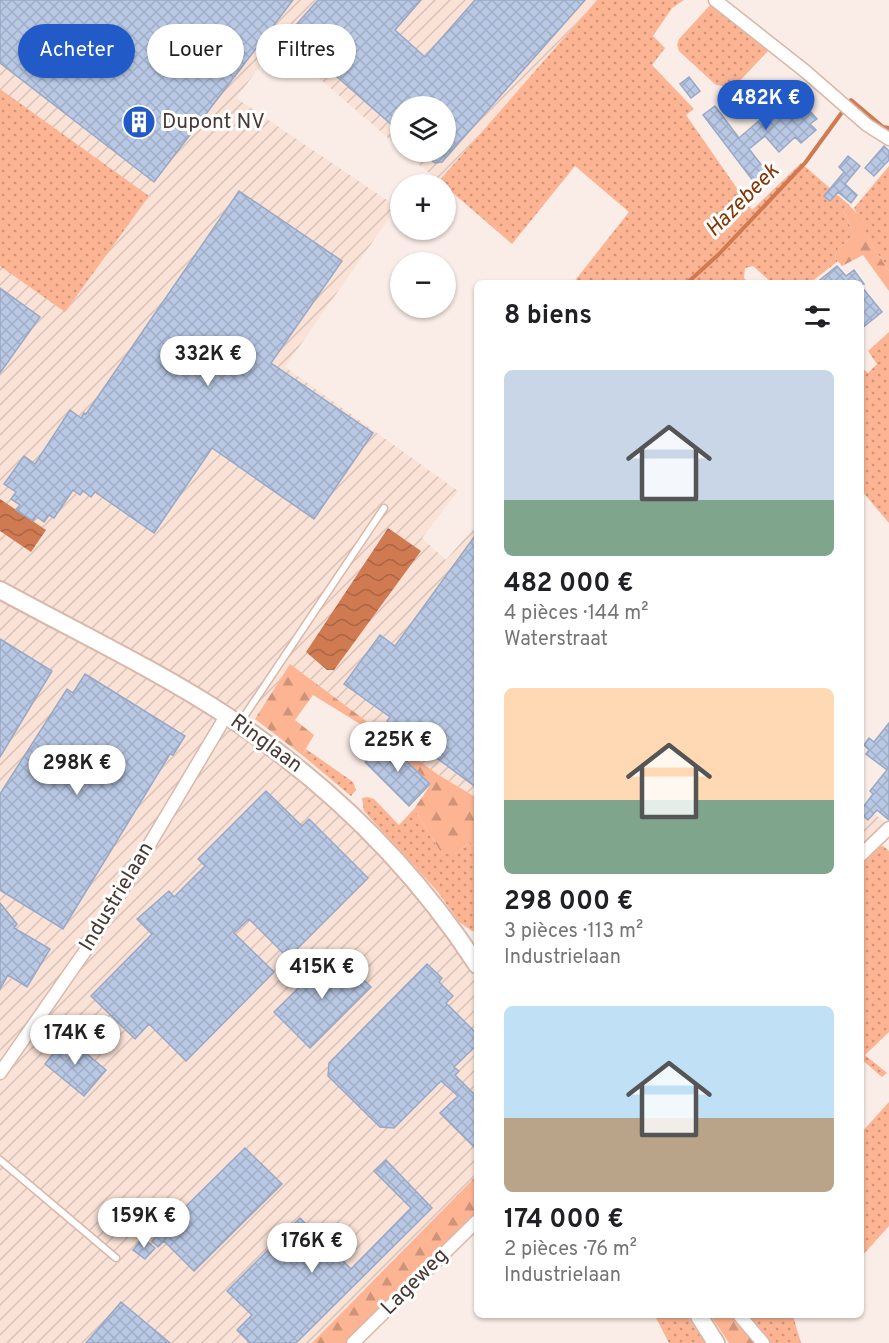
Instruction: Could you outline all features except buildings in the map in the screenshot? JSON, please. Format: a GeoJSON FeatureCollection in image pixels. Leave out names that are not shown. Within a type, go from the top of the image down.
{"type":"FeatureCollection","features":[{"type":"Feature","properties":{"kind":"main road","name":"Ringlaan"},"geometry":{"type":"LineString","coordinates":[[0,590],[232,720],[294,763],[364,825],[426,892],[474,961]]}},
{"type":"Feature","properties":{"kind":"main road"},"geometry":{"type":"LineString","coordinates":[[700,1318],[716,1343]]}},
{"type":"Feature","properties":{"kind":"street"},"geometry":{"type":"LineString","coordinates":[[715,0],[805,71],[867,125],[889,139]]}},
{"type":"Feature","properties":{"kind":"street","name":"Industrielaan"},"geometry":{"type":"LineString","coordinates":[[0,1073],[90,944],[232,720]]}},
{"type":"Feature","properties":{"kind":"street"},"geometry":{"type":"LineString","coordinates":[[864,852],[889,828]]}},
{"type":"Feature","properties":{"kind":"street","name":"Lageweg"},"geometry":{"type":"LineString","coordinates":[[353,1343],[474,1224]]}},
{"type":"Feature","properties":{"kind":"street"},"geometry":{"type":"LineString","coordinates":[[742,1318],[763,1343]]}},
{"type":"Feature","properties":{"kind":"lane"},"geometry":{"type":"LineString","coordinates":[[232,720],[384,508]]}},
{"type":"Feature","properties":{"kind":"lane"},"geometry":{"type":"LineString","coordinates":[[0,1160],[116,1258]]}},
{"type":"Feature","properties":{"kind":"shaded area"},"geometry":{"type":"Polygon","coordinates":[[[0,0],[597,0],[456,162],[456,96],[390,96],[390,139],[319,78],[356,78],[356,24],[256,24],[256,72],[236,98],[390,202],[390,217],[285,367],[458,491],[422,538],[446,560],[474,527],[474,796],[437,774],[290,664],[243,737],[344,817],[425,906],[474,977],[474,1178],[312,1343],[0,1343],[0,0]]]}},
{"type":"Feature","properties":{"kind":"shaded area"},"geometry":{"type":"Polygon","coordinates":[[[416,162],[456,162],[445,174],[431,174],[416,162]]]}},
{"type":"Feature","properties":{"kind":"shaded area"},"geometry":{"type":"Polygon","coordinates":[[[864,806],[886,823],[864,845],[864,806]]]}},
{"type":"Feature","properties":{"kind":"green space"},"geometry":{"type":"Polygon","coordinates":[[[597,0],[684,0],[672,8],[653,36],[665,48],[652,65],[694,109],[686,115],[752,210],[801,163],[848,204],[844,212],[854,235],[837,250],[835,258],[838,261],[814,280],[769,280],[753,266],[745,268],[744,278],[746,280],[575,280],[629,212],[575,166],[512,244],[456,196],[456,174],[445,174],[597,0]]]}},
{"type":"Feature","properties":{"kind":"green space"},"geometry":{"type":"Polygon","coordinates":[[[712,3],[770,49],[734,87],[716,85],[679,51],[677,45],[679,39],[712,3]]]}},
{"type":"Feature","properties":{"kind":"green space"},"geometry":{"type":"Polygon","coordinates":[[[0,89],[149,196],[65,312],[0,266],[0,89]]]}},
{"type":"Feature","properties":{"kind":"green space"},"geometry":{"type":"Polygon","coordinates":[[[889,166],[889,271],[870,242],[854,208],[889,166]]]}},
{"type":"Feature","properties":{"kind":"green space"},"geometry":{"type":"Polygon","coordinates":[[[848,204],[859,216],[870,242],[889,271],[889,291],[863,255],[842,266],[835,258],[837,250],[854,235],[844,212],[848,204]]]}},
{"type":"Feature","properties":{"kind":"green space"},"geometry":{"type":"Polygon","coordinates":[[[889,332],[889,523],[864,494],[864,370],[868,373],[877,364],[868,351],[889,332]]]}},
{"type":"Feature","properties":{"kind":"green space"},"geometry":{"type":"Polygon","coordinates":[[[290,664],[437,774],[474,796],[474,846],[470,842],[455,854],[442,854],[414,809],[431,784],[386,740],[313,695],[295,720],[314,735],[302,755],[255,719],[290,664]]]}},
{"type":"Feature","properties":{"kind":"green space"},"geometry":{"type":"Polygon","coordinates":[[[306,749],[353,782],[356,790],[351,796],[302,755],[306,749]]]}},
{"type":"Feature","properties":{"kind":"green space"},"geometry":{"type":"Polygon","coordinates":[[[362,798],[374,799],[399,825],[414,809],[442,854],[455,854],[470,842],[474,846],[474,931],[459,922],[438,892],[364,811],[362,798]]]}},
{"type":"Feature","properties":{"kind":"green space"},"geometry":{"type":"Polygon","coordinates":[[[883,846],[889,851],[889,1032],[865,1055],[887,1073],[882,1077],[864,1062],[864,858],[876,847],[883,846]]]}},
{"type":"Feature","properties":{"kind":"green space"},"geometry":{"type":"Polygon","coordinates":[[[889,1102],[889,1226],[864,1254],[864,1130],[889,1102]]]}},
{"type":"Feature","properties":{"kind":"green space"},"geometry":{"type":"Polygon","coordinates":[[[474,1178],[474,1217],[347,1343],[312,1343],[474,1178]]]}},
{"type":"Feature","properties":{"kind":"green space"},"geometry":{"type":"Polygon","coordinates":[[[656,1318],[688,1318],[705,1343],[669,1343],[656,1318]]]}},
{"type":"Feature","properties":{"kind":"green space"},"geometry":{"type":"Polygon","coordinates":[[[712,1318],[739,1318],[759,1343],[729,1343],[712,1318]]]}},
{"type":"Feature","properties":{"kind":"green space"},"geometry":{"type":"Polygon","coordinates":[[[749,1318],[794,1318],[801,1343],[769,1343],[749,1318]]]}},
{"type":"Feature","properties":{"kind":"water"},"geometry":{"type":"Polygon","coordinates":[[[0,499],[46,530],[31,552],[0,531],[0,499]]]}},
{"type":"Feature","properties":{"kind":"water"},"geometry":{"type":"Polygon","coordinates":[[[388,528],[421,551],[334,670],[327,670],[306,652],[388,528]]]}},
{"type":"Feature","properties":{"kind":"waterway","name":"Hazebeek"},"geometry":{"type":"LineString","coordinates":[[851,100],[883,127],[889,128]]}},
{"type":"Feature","properties":{"kind":"waterway","name":"Hazebeek"},"geometry":{"type":"LineString","coordinates":[[690,280],[718,255],[805,163],[843,111]]}},
{"type":"Feature","properties":{"kind":"place","name":"Dupont NV"},"geometry":{"type":"Point","coordinates":[139,122]}}]}
